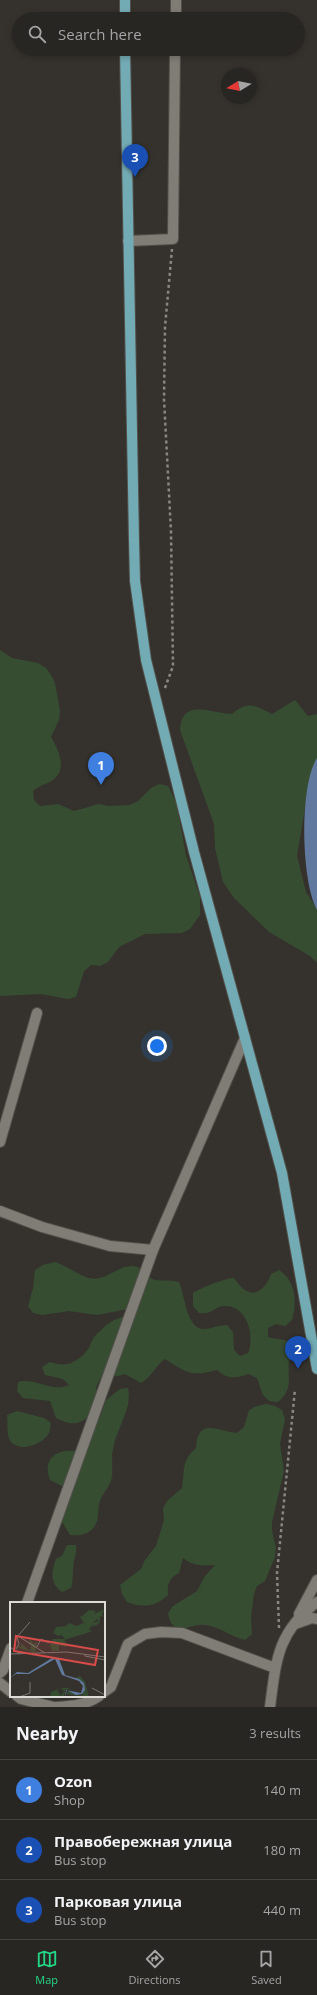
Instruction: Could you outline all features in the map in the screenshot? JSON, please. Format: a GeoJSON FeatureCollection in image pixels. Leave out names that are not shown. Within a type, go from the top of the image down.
{"type":"FeatureCollection","features":[{"type":"Feature","properties":{"kind":"main road"},"geometry":{"type":"LineString","coordinates":[[125,0],[125,12]]}},
{"type":"Feature","properties":{"kind":"main road"},"geometry":{"type":"LineString","coordinates":[[125,56],[135,581],[146,660],[156,704],[282,1173],[317,1369]]}},
{"type":"Feature","properties":{"kind":"street"},"geometry":{"type":"LineString","coordinates":[[176,0],[176,12]]}},
{"type":"Feature","properties":{"kind":"street"},"geometry":{"type":"LineString","coordinates":[[128,241],[173,239],[175,56]]}},
{"type":"Feature","properties":{"kind":"street"},"geometry":{"type":"LineString","coordinates":[[0,1142],[37,1013]]}},
{"type":"Feature","properties":{"kind":"street"},"geometry":{"type":"LineString","coordinates":[[27,1602],[153,1250],[245,1038]]}},
{"type":"Feature","properties":{"kind":"street"},"geometry":{"type":"LineString","coordinates":[[0,1211],[42,1227],[110,1246],[153,1250]]}},
{"type":"Feature","properties":{"kind":"street"},"geometry":{"type":"LineString","coordinates":[[270,1707],[275,1668],[280,1648],[317,1580]]}},
{"type":"Feature","properties":{"kind":"street"},"geometry":{"type":"LineString","coordinates":[[293,1625],[317,1602]]}},
{"type":"Feature","properties":{"kind":"street"},"geometry":{"type":"LineString","coordinates":[[293,1625],[312,1618],[317,1619]]}},
{"type":"Feature","properties":{"kind":"street"},"geometry":{"type":"LineString","coordinates":[[105,1691],[111,1687],[128,1644],[145,1634],[161,1632],[182,1633],[275,1668]]}},
{"type":"Feature","properties":{"kind":"street"},"geometry":{"type":"LineString","coordinates":[[0,1673],[3,1670],[10,1651]]}},
{"type":"Feature","properties":{"kind":"street"},"geometry":{"type":"LineString","coordinates":[[0,1684],[10,1691]]}},
{"type":"Feature","properties":{"kind":"street"},"geometry":{"type":"LineString","coordinates":[[19,1697],[54,1707]]}},
{"type":"Feature","properties":{"kind":"street"},"geometry":{"type":"LineString","coordinates":[[58,1707],[75,1706],[94,1700],[98,1697]]}},
{"type":"Feature","properties":{"kind":"path"},"geometry":{"type":"LineString","coordinates":[[156,704],[173,666],[171,532],[164,399],[165,327],[173,239]]}},
{"type":"Feature","properties":{"kind":"path"},"geometry":{"type":"LineString","coordinates":[[280,1648],[277,1573],[295,1389]]}},
{"type":"Feature","properties":{"kind":"green space"},"geometry":{"type":"Polygon","coordinates":[[[0,650],[12,658],[38,663],[46,668],[55,683],[60,711],[59,720],[51,737],[59,754],[61,767],[56,777],[33,791],[34,800],[40,806],[58,804],[74,811],[99,804],[108,806],[130,805],[138,801],[151,788],[159,784],[168,786],[176,802],[186,855],[200,897],[200,915],[190,929],[182,933],[145,934],[119,947],[108,962],[100,966],[91,965],[84,971],[76,997],[68,999],[41,994],[0,996],[0,650]]]}},
{"type":"Feature","properties":{"kind":"green space"},"geometry":{"type":"Polygon","coordinates":[[[295,700],[308,716],[317,714],[317,764],[310,778],[297,856],[306,892],[317,909],[317,963],[310,956],[269,932],[234,898],[223,882],[215,848],[214,824],[180,730],[182,720],[186,714],[192,710],[207,710],[232,714],[243,707],[252,706],[272,714],[295,700]]]}},
{"type":"Feature","properties":{"kind":"green space"},"geometry":{"type":"Polygon","coordinates":[[[55,1262],[81,1275],[95,1279],[106,1276],[121,1268],[136,1266],[154,1280],[179,1282],[187,1310],[193,1323],[197,1327],[203,1329],[227,1325],[233,1332],[234,1350],[240,1356],[248,1353],[251,1339],[248,1323],[244,1316],[232,1307],[224,1306],[207,1313],[199,1313],[193,1306],[193,1293],[213,1284],[234,1278],[239,1285],[249,1292],[258,1292],[265,1286],[271,1274],[279,1270],[285,1275],[292,1286],[295,1299],[294,1313],[292,1320],[285,1326],[276,1324],[268,1328],[268,1337],[284,1340],[293,1344],[289,1360],[289,1382],[286,1392],[278,1402],[269,1401],[263,1395],[257,1378],[249,1374],[229,1377],[217,1370],[195,1373],[179,1368],[165,1359],[145,1381],[141,1383],[125,1374],[100,1379],[96,1387],[99,1404],[90,1415],[80,1422],[70,1423],[56,1418],[50,1401],[23,1398],[17,1391],[18,1382],[31,1381],[56,1387],[69,1385],[63,1379],[45,1375],[42,1367],[50,1362],[56,1364],[66,1364],[76,1361],[85,1353],[94,1337],[102,1329],[111,1322],[130,1312],[133,1308],[97,1315],[69,1311],[42,1315],[33,1313],[28,1306],[33,1288],[35,1270],[43,1265],[55,1262]]]}},
{"type":"Feature","properties":{"kind":"green space"},"geometry":{"type":"Polygon","coordinates":[[[128,1388],[129,1396],[126,1411],[112,1452],[111,1480],[100,1501],[96,1524],[92,1530],[86,1533],[80,1535],[70,1535],[62,1522],[66,1488],[50,1480],[48,1465],[50,1460],[59,1453],[66,1451],[80,1452],[89,1432],[100,1417],[106,1400],[120,1389],[128,1388]]]}},
{"type":"Feature","properties":{"kind":"green space"},"geometry":{"type":"Polygon","coordinates":[[[266,1404],[275,1406],[282,1410],[285,1419],[280,1444],[284,1471],[272,1522],[272,1531],[276,1548],[275,1557],[265,1581],[257,1586],[254,1594],[251,1617],[252,1634],[245,1640],[210,1626],[198,1625],[177,1628],[171,1622],[168,1613],[173,1606],[197,1591],[205,1576],[215,1565],[198,1565],[183,1558],[179,1573],[171,1579],[168,1585],[168,1595],[163,1599],[154,1604],[143,1606],[127,1602],[122,1594],[120,1585],[141,1569],[145,1560],[156,1546],[164,1520],[163,1508],[168,1500],[182,1488],[186,1462],[188,1457],[196,1448],[201,1432],[210,1428],[237,1433],[244,1427],[249,1410],[266,1404]]]}},
{"type":"Feature","properties":{"kind":"green space"},"geometry":{"type":"Polygon","coordinates":[[[17,1411],[44,1418],[51,1423],[49,1433],[42,1441],[26,1447],[20,1447],[11,1442],[8,1433],[7,1415],[17,1411]]]}},
{"type":"Feature","properties":{"kind":"green space"},"geometry":{"type":"Polygon","coordinates":[[[67,1545],[76,1545],[76,1552],[71,1588],[62,1592],[55,1585],[53,1569],[56,1559],[62,1556],[67,1545]]]}},
{"type":"Feature","properties":{"kind":"water"},"geometry":{"type":"Polygon","coordinates":[[[317,758],[317,910],[308,878],[304,834],[307,789],[311,771],[317,758]]]}},
{"type":"Feature","properties":{"kind":"place","name":"Парковая улица"},"geometry":{"type":"Point","coordinates":[135,177]}},
{"type":"Feature","properties":{"kind":"place","name":"Ozon"},"geometry":{"type":"Point","coordinates":[101,785]}},
{"type":"Feature","properties":{"kind":"place","name":"Правобережная улица"},"geometry":{"type":"Point","coordinates":[298,1369]}}]}
